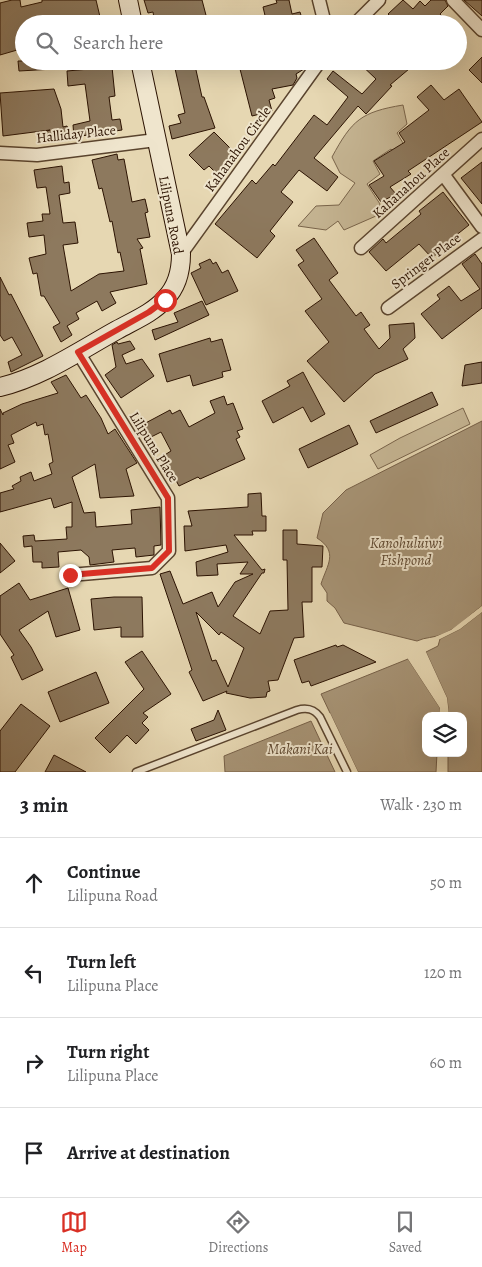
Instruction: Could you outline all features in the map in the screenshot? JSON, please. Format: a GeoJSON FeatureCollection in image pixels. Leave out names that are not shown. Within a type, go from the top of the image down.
{"type":"FeatureCollection","features":[{"type":"Feature","properties":{"kind":"street"},"geometry":{"type":"LineString","coordinates":[[128,0],[130,15]]}},
{"type":"Feature","properties":{"kind":"street"},"geometry":{"type":"LineString","coordinates":[[319,0],[323,15]]}},
{"type":"Feature","properties":{"kind":"street"},"geometry":{"type":"LineString","coordinates":[[365,15],[379,0]]}},
{"type":"Feature","properties":{"kind":"street"},"geometry":{"type":"LineString","coordinates":[[453,0],[482,30]]}},
{"type":"Feature","properties":{"kind":"street","name":"Lilipuna Road"},"geometry":{"type":"LineString","coordinates":[[0,387],[36,375],[149,312],[165,300],[176,283],[181,254],[142,70]]}},
{"type":"Feature","properties":{"kind":"street","name":"Kahanahou Circle"},"geometry":{"type":"LineString","coordinates":[[181,254],[314,70]]}},
{"type":"Feature","properties":{"kind":"street","name":"Halliday Place"},"geometry":{"type":"LineString","coordinates":[[0,153],[37,155],[156,140]]}},
{"type":"Feature","properties":{"kind":"street","name":"Kahanahou Place"},"geometry":{"type":"LineString","coordinates":[[361,248],[482,140]]}},
{"type":"Feature","properties":{"kind":"street"},"geometry":{"type":"LineString","coordinates":[[443,174],[482,227]]}},
{"type":"Feature","properties":{"kind":"street","name":"Springer Place"},"geometry":{"type":"LineString","coordinates":[[388,308],[482,239]]}},
{"type":"Feature","properties":{"kind":"street","name":"Lilipuna Place"},"geometry":{"type":"LineString","coordinates":[[70,575],[152,568],[169,551],[168,498],[78,352]]}},
{"type":"Feature","properties":{"kind":"lane"},"geometry":{"type":"LineString","coordinates":[[136,772],[306,708],[314,711],[320,717],[347,772]]}},
{"type":"Feature","properties":{"kind":"shaded area"},"geometry":{"type":"Polygon","coordinates":[[[403,105],[407,124],[397,133],[415,163],[405,165],[391,149],[373,161],[380,174],[367,184],[380,204],[376,216],[344,230],[338,221],[326,230],[298,226],[316,206],[339,205],[355,183],[340,173],[332,157],[352,126],[367,115],[403,105]]]}},
{"type":"Feature","properties":{"kind":"shaded area"},"geometry":{"type":"Polygon","coordinates":[[[463,408],[470,424],[378,469],[370,455],[400,438],[463,408]]]}},
{"type":"Feature","properties":{"kind":"water","name":"Kanohuluiwi Fishpond"},"geometry":{"type":"Polygon","coordinates":[[[482,421],[482,606],[459,625],[448,631],[417,641],[344,623],[335,608],[327,601],[327,593],[321,584],[330,559],[328,548],[317,538],[323,513],[346,490],[482,421]]]}},
{"type":"Feature","properties":{"kind":"water"},"geometry":{"type":"Polygon","coordinates":[[[482,612],[482,772],[448,772],[448,757],[467,757],[467,712],[449,712],[447,698],[426,652],[438,646],[440,639],[460,629],[482,612]]]}},
{"type":"Feature","properties":{"kind":"water","name":"Makani Kai"},"geometry":{"type":"Polygon","coordinates":[[[408,659],[440,708],[440,712],[422,712],[422,757],[437,757],[436,772],[358,772],[321,694],[408,659]]]}},
{"type":"Feature","properties":{"kind":"water","name":"Makani Kai"},"geometry":{"type":"Polygon","coordinates":[[[311,721],[335,772],[225,772],[224,756],[311,721]]]}},
{"type":"Feature","properties":{"kind":"pier"},"geometry":{"type":"Polygon","coordinates":[[[482,606],[482,612],[460,629],[440,639],[435,637],[451,630],[482,606]]]}},
{"type":"Feature","properties":{"kind":"pier"},"geometry":{"type":"Polygon","coordinates":[[[426,652],[447,698],[449,712],[446,712],[444,699],[423,653],[426,652]]]}},
{"type":"Feature","properties":{"kind":"pier"},"geometry":{"type":"Polygon","coordinates":[[[410,658],[442,707],[442,712],[440,712],[440,708],[408,659],[410,658]]]}},
{"type":"Feature","properties":{"kind":"pier"},"geometry":{"type":"Polygon","coordinates":[[[330,713],[358,772],[355,772],[328,714],[330,713]]]}},
{"type":"Feature","properties":{"kind":"building"},"geometry":{"type":"Polygon","coordinates":[[[20,0],[21,7],[42,2],[42,0],[96,0],[100,15],[15,15],[15,51],[0,55],[0,3],[20,0]]]}},
{"type":"Feature","properties":{"kind":"building"},"geometry":{"type":"Polygon","coordinates":[[[144,0],[202,0],[206,15],[154,15],[153,12],[148,13],[144,0]]]}},
{"type":"Feature","properties":{"kind":"building"},"geometry":{"type":"Polygon","coordinates":[[[276,0],[289,0],[292,14],[300,12],[301,15],[265,15],[263,7],[277,3],[276,0]]]}},
{"type":"Feature","properties":{"kind":"building"},"geometry":{"type":"Polygon","coordinates":[[[403,0],[413,9],[420,1],[425,6],[431,0],[445,0],[448,6],[441,15],[388,14],[403,0]]]}},
{"type":"Feature","properties":{"kind":"building"},"geometry":{"type":"Polygon","coordinates":[[[464,0],[482,0],[482,16],[464,0]]]}},
{"type":"Feature","properties":{"kind":"building"},"geometry":{"type":"Polygon","coordinates":[[[482,57],[482,83],[469,70],[482,57]]]}},
{"type":"Feature","properties":{"kind":"building"},"geometry":{"type":"Polygon","coordinates":[[[112,70],[115,96],[109,97],[112,120],[120,119],[122,130],[74,137],[73,125],[90,121],[85,84],[68,86],[67,71],[112,70]]]}},
{"type":"Feature","properties":{"kind":"building"},"geometry":{"type":"Polygon","coordinates":[[[175,70],[196,70],[202,97],[204,97],[215,128],[172,139],[169,126],[181,123],[178,115],[185,113],[175,70]]]}},
{"type":"Feature","properties":{"kind":"building"},"geometry":{"type":"Polygon","coordinates":[[[240,70],[302,70],[296,74],[297,78],[293,85],[272,89],[275,98],[269,100],[272,111],[252,116],[240,70]]]}},
{"type":"Feature","properties":{"kind":"building"},"geometry":{"type":"Polygon","coordinates":[[[366,70],[408,70],[390,85],[392,86],[366,114],[358,106],[314,158],[338,177],[327,191],[299,170],[281,192],[293,202],[270,231],[275,236],[257,258],[215,224],[252,180],[256,184],[273,164],[275,166],[314,115],[327,125],[348,97],[327,79],[333,71],[362,94],[376,79],[366,70]]]}},
{"type":"Feature","properties":{"kind":"building"},"geometry":{"type":"Polygon","coordinates":[[[431,85],[444,100],[459,89],[482,122],[408,171],[411,174],[390,187],[396,194],[381,202],[369,185],[384,176],[374,161],[405,142],[399,133],[429,110],[417,97],[431,85]]]}},
{"type":"Feature","properties":{"kind":"building"},"geometry":{"type":"Polygon","coordinates":[[[54,89],[61,109],[63,127],[67,126],[71,138],[39,134],[50,130],[3,136],[0,93],[54,89]]]}},
{"type":"Feature","properties":{"kind":"building"},"geometry":{"type":"Polygon","coordinates":[[[214,132],[234,152],[226,160],[230,165],[219,176],[209,166],[204,170],[189,155],[214,132]]]}},
{"type":"Feature","properties":{"kind":"building"},"geometry":{"type":"Polygon","coordinates":[[[117,154],[118,160],[124,159],[132,202],[145,199],[148,212],[145,213],[150,237],[137,239],[143,248],[140,249],[147,284],[110,292],[116,303],[102,311],[97,301],[76,313],[79,319],[67,326],[72,335],[61,342],[53,327],[60,323],[44,296],[41,296],[37,273],[33,274],[29,258],[46,254],[44,235],[29,237],[27,223],[43,221],[42,214],[50,214],[46,187],[37,188],[34,170],[62,166],[64,183],[69,182],[70,193],[59,195],[63,223],[75,222],[78,243],[63,245],[71,291],[99,274],[124,271],[120,252],[118,253],[112,221],[110,222],[102,188],[99,189],[92,160],[117,154]]]}},
{"type":"Feature","properties":{"kind":"building"},"geometry":{"type":"Polygon","coordinates":[[[482,162],[482,204],[461,178],[482,162]]]}},
{"type":"Feature","properties":{"kind":"building"},"geometry":{"type":"Polygon","coordinates":[[[443,192],[469,225],[440,248],[441,250],[432,258],[419,244],[386,271],[369,252],[383,239],[386,243],[421,214],[419,211],[443,192]]]}},
{"type":"Feature","properties":{"kind":"building"},"geometry":{"type":"Polygon","coordinates":[[[314,238],[338,273],[329,280],[356,316],[361,312],[370,325],[364,329],[379,349],[390,338],[389,325],[414,323],[415,338],[403,349],[408,359],[375,374],[344,402],[307,361],[329,342],[305,311],[322,299],[298,265],[304,261],[296,250],[314,238]]]}},
{"type":"Feature","properties":{"kind":"building"},"geometry":{"type":"Polygon","coordinates":[[[475,254],[482,264],[482,308],[442,339],[421,314],[440,299],[437,295],[449,286],[461,301],[480,289],[462,264],[475,254]]]}},
{"type":"Feature","properties":{"kind":"building"},"geometry":{"type":"Polygon","coordinates":[[[210,259],[213,264],[216,262],[222,273],[228,270],[238,291],[206,305],[191,273],[201,268],[199,264],[210,259]]]}},
{"type":"Feature","properties":{"kind":"building"},"geometry":{"type":"Polygon","coordinates":[[[0,277],[9,295],[11,294],[43,356],[11,372],[8,362],[22,355],[12,337],[4,341],[0,335],[0,277]]]}},
{"type":"Feature","properties":{"kind":"building"},"geometry":{"type":"Polygon","coordinates":[[[202,301],[209,315],[155,340],[152,330],[178,322],[174,313],[202,301]]]}},
{"type":"Feature","properties":{"kind":"building"},"geometry":{"type":"Polygon","coordinates":[[[210,338],[211,342],[222,339],[231,370],[222,372],[223,377],[193,386],[190,375],[167,382],[159,354],[210,338]]]}},
{"type":"Feature","properties":{"kind":"building"},"geometry":{"type":"Polygon","coordinates":[[[130,341],[135,349],[122,355],[126,364],[142,359],[154,376],[121,398],[105,375],[116,367],[112,345],[117,342],[118,344],[130,341]]]}},
{"type":"Feature","properties":{"kind":"building"},"geometry":{"type":"Polygon","coordinates":[[[482,362],[482,383],[462,386],[465,365],[482,362]]]}},
{"type":"Feature","properties":{"kind":"building"},"geometry":{"type":"Polygon","coordinates":[[[303,372],[325,414],[311,422],[303,407],[273,423],[262,401],[290,386],[287,381],[303,372]]]}},
{"type":"Feature","properties":{"kind":"building"},"geometry":{"type":"Polygon","coordinates":[[[66,375],[81,398],[86,395],[101,418],[108,434],[115,429],[137,463],[126,469],[134,496],[100,498],[95,464],[72,477],[84,513],[95,512],[96,527],[132,524],[131,510],[160,507],[161,545],[154,546],[154,555],[136,557],[135,548],[112,550],[114,562],[90,565],[89,557],[81,550],[58,552],[59,567],[42,568],[42,562],[33,562],[32,546],[24,547],[23,536],[34,535],[35,541],[67,539],[66,527],[72,527],[72,502],[54,508],[51,498],[0,512],[0,493],[14,489],[12,486],[21,481],[20,477],[31,472],[34,481],[52,474],[49,464],[53,462],[48,434],[45,435],[43,424],[37,426],[36,422],[11,435],[14,443],[8,445],[15,462],[0,469],[0,409],[3,415],[3,413],[22,404],[58,393],[51,382],[66,375]]]}},
{"type":"Feature","properties":{"kind":"building"},"geometry":{"type":"Polygon","coordinates":[[[432,392],[438,405],[376,433],[370,421],[432,392]]]}},
{"type":"Feature","properties":{"kind":"building"},"geometry":{"type":"Polygon","coordinates":[[[224,396],[227,405],[233,403],[243,429],[237,431],[240,437],[236,439],[245,459],[179,486],[163,456],[171,451],[161,432],[147,439],[140,426],[170,410],[172,414],[180,410],[189,427],[215,413],[210,401],[224,396]]]}},
{"type":"Feature","properties":{"kind":"building"},"geometry":{"type":"Polygon","coordinates":[[[349,425],[358,444],[308,468],[299,449],[349,425]]]}},
{"type":"Feature","properties":{"kind":"building"},"geometry":{"type":"Polygon","coordinates":[[[261,493],[262,516],[266,516],[266,531],[252,531],[253,535],[234,535],[262,570],[265,569],[233,616],[260,634],[270,611],[288,610],[287,560],[283,560],[283,530],[297,530],[297,544],[323,546],[322,567],[312,567],[312,602],[302,602],[304,637],[294,638],[278,680],[268,681],[270,691],[267,692],[266,697],[250,698],[226,693],[227,691],[203,701],[189,672],[192,670],[160,574],[170,571],[183,604],[212,592],[218,607],[235,582],[253,574],[240,574],[248,562],[217,564],[218,575],[197,576],[196,562],[228,552],[226,545],[185,551],[184,526],[192,526],[188,511],[248,507],[248,494],[261,493]],[[196,612],[212,661],[216,660],[228,687],[244,648],[221,632],[219,635],[196,612]]]}},
{"type":"Feature","properties":{"kind":"building"},"geometry":{"type":"Polygon","coordinates":[[[0,543],[15,561],[0,573],[0,543]]]}},
{"type":"Feature","properties":{"kind":"building"},"geometry":{"type":"Polygon","coordinates":[[[19,583],[30,600],[68,588],[80,630],[56,637],[48,611],[19,630],[31,647],[43,670],[22,680],[11,657],[14,655],[0,634],[0,596],[19,583]]]}},
{"type":"Feature","properties":{"kind":"building"},"geometry":{"type":"Polygon","coordinates":[[[142,597],[143,637],[121,637],[121,627],[94,630],[91,599],[142,597]]]}},
{"type":"Feature","properties":{"kind":"building"},"geometry":{"type":"Polygon","coordinates":[[[336,645],[337,647],[343,645],[376,662],[311,686],[309,681],[302,683],[294,660],[336,645]]]}},
{"type":"Feature","properties":{"kind":"building"},"geometry":{"type":"Polygon","coordinates":[[[142,651],[171,694],[143,713],[148,717],[142,723],[149,730],[136,744],[127,735],[110,753],[95,738],[144,689],[125,662],[142,651]]]}},
{"type":"Feature","properties":{"kind":"building"},"geometry":{"type":"Polygon","coordinates":[[[96,672],[109,703],[60,722],[48,692],[96,672]]]}},
{"type":"Feature","properties":{"kind":"building"},"geometry":{"type":"Polygon","coordinates":[[[21,704],[50,726],[15,772],[0,772],[0,731],[21,704]]]}},
{"type":"Feature","properties":{"kind":"building"},"geometry":{"type":"Polygon","coordinates":[[[218,710],[226,730],[196,741],[191,729],[214,720],[218,710]]]}},
{"type":"Feature","properties":{"kind":"building"},"geometry":{"type":"Polygon","coordinates":[[[54,755],[86,772],[45,772],[54,755]]]}},
{"type":"Feature","properties":{"kind":"route"},"geometry":{"type":"LineString","coordinates":[[70,575],[152,568],[169,551],[168,498],[78,352],[149,312],[165,300]]}}]}
